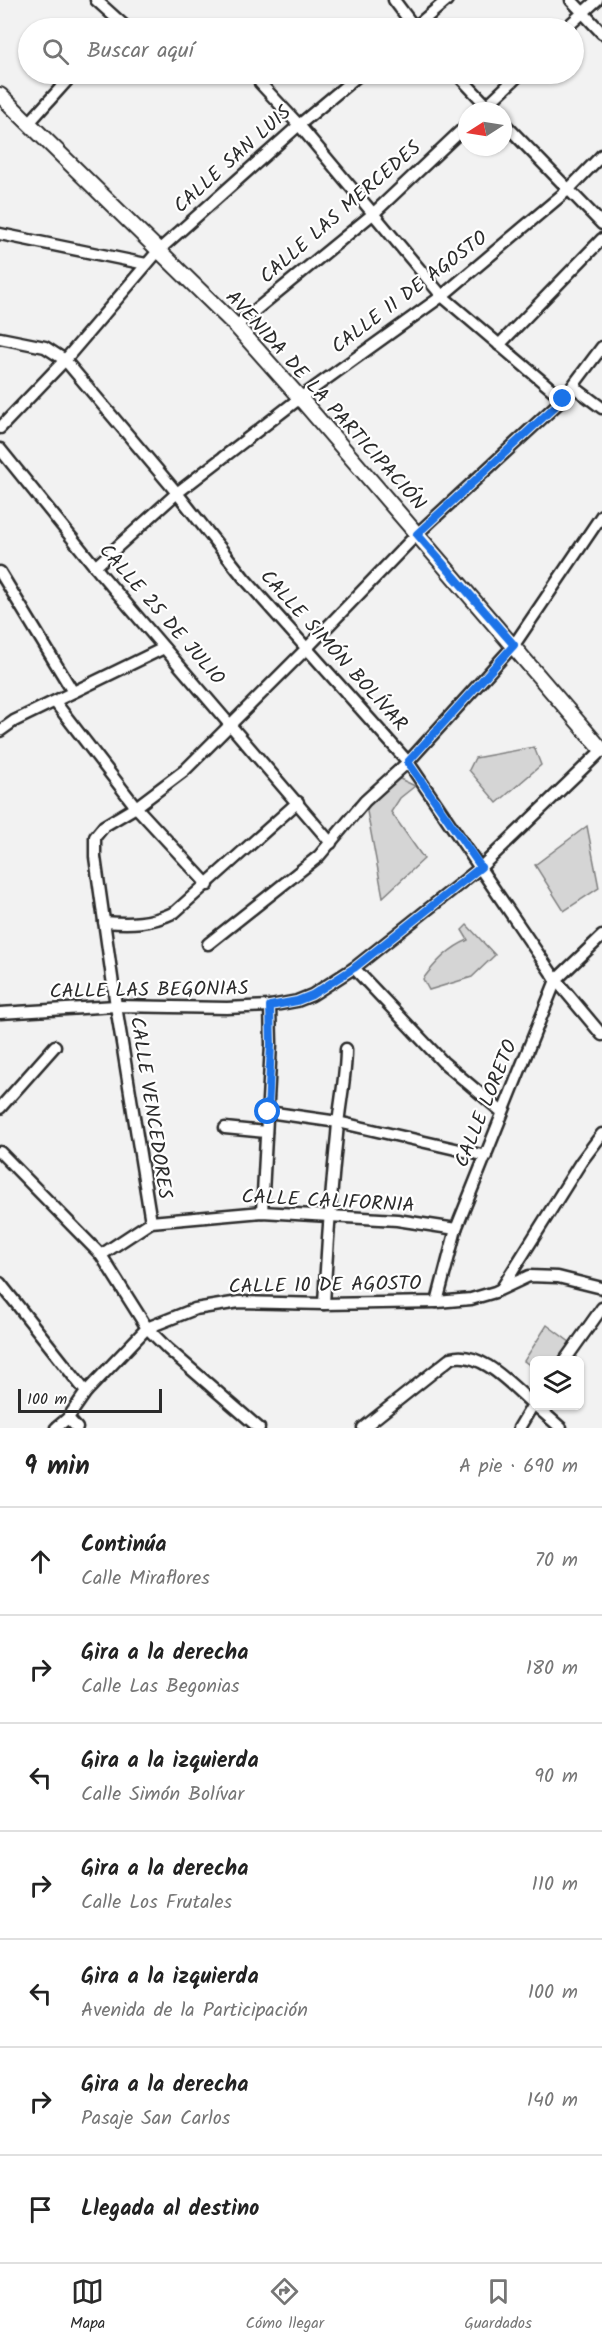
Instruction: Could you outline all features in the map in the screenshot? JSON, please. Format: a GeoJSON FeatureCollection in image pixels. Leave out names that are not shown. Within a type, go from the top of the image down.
{"type":"FeatureCollection","features":[{"type":"Feature","properties":{"kind":"main road","name":"AVENIDA DE LA PARTICIPACIÓN"},"geometry":{"type":"LineString","coordinates":[[0,95],[236,326],[514,645],[602,750]]}},
{"type":"Feature","properties":{"kind":"street"},"geometry":{"type":"LineString","coordinates":[[394,0],[407,18]]}},
{"type":"Feature","properties":{"kind":"street"},"geometry":{"type":"LineString","coordinates":[[426,18],[447,0]]}},
{"type":"Feature","properties":{"kind":"street"},"geometry":{"type":"LineString","coordinates":[[571,0],[602,33]]}},
{"type":"Feature","properties":{"kind":"street"},"geometry":{"type":"LineString","coordinates":[[576,18],[597,0]]}},
{"type":"Feature","properties":{"kind":"street"},"geometry":{"type":"LineString","coordinates":[[100,1],[111,18]]}},
{"type":"Feature","properties":{"kind":"street"},"geometry":{"type":"LineString","coordinates":[[29,123],[63,84]]}},
{"type":"Feature","properties":{"kind":"street"},"geometry":{"type":"LineString","coordinates":[[261,84],[299,125],[442,296],[563,399]]}},
{"type":"Feature","properties":{"kind":"street","name":"CALLE SAN LUIS"},"geometry":{"type":"LineString","coordinates":[[0,428],[65,360],[159,250],[348,84]]}},
{"type":"Feature","properties":{"kind":"street"},"geometry":{"type":"LineString","coordinates":[[466,84],[481,102]]}},
{"type":"Feature","properties":{"kind":"street"},"geometry":{"type":"LineString","coordinates":[[494,102],[511,84]]}},
{"type":"Feature","properties":{"kind":"street"},"geometry":{"type":"LineString","coordinates":[[512,131],[602,224]]}},
{"type":"Feature","properties":{"kind":"street","name":"CALLE LAS MERCEDES"},"geometry":{"type":"LineString","coordinates":[[236,326],[374,213],[458,134]]}},
{"type":"Feature","properties":{"kind":"street","name":"CALLE 11 DE AGOSTO"},"geometry":{"type":"LineString","coordinates":[[95,567],[177,493],[300,398],[442,296],[569,189],[602,155]]}},
{"type":"Feature","properties":{"kind":"street"},"geometry":{"type":"LineString","coordinates":[[0,234],[146,264]]}},
{"type":"Feature","properties":{"kind":"street"},"geometry":{"type":"LineString","coordinates":[[499,345],[602,238]]}},
{"type":"Feature","properties":{"kind":"street"},"geometry":{"type":"LineString","coordinates":[[0,338],[45,347],[65,360]]}},
{"type":"Feature","properties":{"kind":"street"},"geometry":{"type":"LineString","coordinates":[[136,807],[185,770],[308,648],[417,534],[563,399],[602,347]]}},
{"type":"Feature","properties":{"kind":"street","name":"CALLE SIMÓN BOLÍVAR"},"geometry":{"type":"LineString","coordinates":[[65,360],[177,493],[244,578],[408,762],[556,980],[602,1035]]}},
{"type":"Feature","properties":{"kind":"street"},"geometry":{"type":"LineString","coordinates":[[574,387],[602,408]]}},
{"type":"Feature","properties":{"kind":"street","name":"CALLE 25 DE JULIO"},"geometry":{"type":"LineString","coordinates":[[0,449],[95,567],[332,843]]}},
{"type":"Feature","properties":{"kind":"street"},"geometry":{"type":"LineString","coordinates":[[208,944],[319,856],[365,801],[408,762],[514,645],[602,515]]}},
{"type":"Feature","properties":{"kind":"street"},"geometry":{"type":"LineString","coordinates":[[0,572],[73,692]]}},
{"type":"Feature","properties":{"kind":"street"},"geometry":{"type":"LineString","coordinates":[[0,731],[14,721],[164,648]]}},
{"type":"Feature","properties":{"kind":"street"},"geometry":{"type":"LineString","coordinates":[[55,702],[136,807],[208,885]]}},
{"type":"Feature","properties":{"kind":"street","name":"CALLE LAS BEGONIAS"},"geometry":{"type":"LineString","coordinates":[[0,1013],[116,1006],[227,1008],[270,1006],[297,1001],[312,995],[354,968],[481,867],[602,750]]}},
{"type":"Feature","properties":{"kind":"street"},"geometry":{"type":"LineString","coordinates":[[104,922],[128,924],[157,921],[175,912],[208,885],[298,802]]}},
{"type":"Feature","properties":{"kind":"street","name":"CALLE VENCEDORES"},"geometry":{"type":"LineString","coordinates":[[136,807],[104,826],[95,837],[94,843],[116,1006],[151,1221]]}},
{"type":"Feature","properties":{"kind":"street","name":"CALLE LORETO"},"geometry":{"type":"LineString","coordinates":[[437,1302],[456,1229],[556,980],[602,936]]}},
{"type":"Feature","properties":{"kind":"street"},"geometry":{"type":"LineString","coordinates":[[354,968],[443,1062],[502,1112]]}},
{"type":"Feature","properties":{"kind":"street"},"geometry":{"type":"LineString","coordinates":[[262,1212],[271,1044],[270,1006]]}},
{"type":"Feature","properties":{"kind":"street"},"geometry":{"type":"LineString","coordinates":[[0,1108],[56,1046]]}},
{"type":"Feature","properties":{"kind":"street"},"geometry":{"type":"LineString","coordinates":[[324,1304],[328,1217],[338,1122],[346,1074],[346,1049]]}},
{"type":"Feature","properties":{"kind":"street"},"geometry":{"type":"LineString","coordinates":[[268,1112],[338,1122],[486,1156]]}},
{"type":"Feature","properties":{"kind":"street"},"geometry":{"type":"LineString","coordinates":[[225,1128],[266,1132]]}},
{"type":"Feature","properties":{"kind":"street"},"geometry":{"type":"LineString","coordinates":[[502,1288],[581,1162],[602,1134]]}},
{"type":"Feature","properties":{"kind":"street"},"geometry":{"type":"LineString","coordinates":[[0,1152],[101,1255],[147,1328],[259,1428]]}},
{"type":"Feature","properties":{"kind":"street","name":"CALLE CALIFORNIA"},"geometry":{"type":"LineString","coordinates":[[101,1255],[151,1221],[262,1212],[397,1220],[456,1229]]}},
{"type":"Feature","properties":{"kind":"street","name":"CALLE 10 DE AGOSTO"},"geometry":{"type":"LineString","coordinates":[[56,1428],[68,1418],[86,1392],[147,1328],[195,1309],[239,1302],[324,1304],[437,1302],[471,1299],[529,1276],[558,1277],[602,1288]]}},
{"type":"Feature","properties":{"kind":"street"},"geometry":{"type":"LineString","coordinates":[[0,1283],[86,1392]]}},
{"type":"Feature","properties":{"kind":"street"},"geometry":{"type":"LineString","coordinates":[[568,1356],[602,1308]]}},
{"type":"Feature","properties":{"kind":"street"},"geometry":{"type":"LineString","coordinates":[[363,1428],[451,1358],[458,1356],[471,1357],[482,1362],[530,1400]]}},
{"type":"Feature","properties":{"kind":"street"},"geometry":{"type":"LineString","coordinates":[[519,1428],[531,1410]]}},
{"type":"Feature","properties":{"kind":"street"},"geometry":{"type":"LineString","coordinates":[[542,1410],[561,1428]]}},
{"type":"Feature","properties":{"kind":"street"},"geometry":{"type":"LineString","coordinates":[[68,1418],[77,1428]]}},
{"type":"Feature","properties":{"kind":"shaded area"},"geometry":{"type":"Polygon","coordinates":[[[534,747],[541,765],[497,803],[469,770],[475,758],[534,747]]]}},
{"type":"Feature","properties":{"kind":"shaded area"},"geometry":{"type":"Polygon","coordinates":[[[398,778],[415,786],[400,798],[391,812],[424,859],[383,897],[366,806],[398,778]]]}},
{"type":"Feature","properties":{"kind":"shaded area"},"geometry":{"type":"Polygon","coordinates":[[[587,826],[599,888],[564,911],[535,865],[587,826]]]}},
{"type":"Feature","properties":{"kind":"shaded area"},"geometry":{"type":"Polygon","coordinates":[[[467,925],[495,955],[472,977],[429,990],[423,979],[443,956],[468,940],[462,930],[467,925]]]}},
{"type":"Feature","properties":{"kind":"shaded area"},"geometry":{"type":"Polygon","coordinates":[[[547,1325],[571,1343],[563,1356],[530,1356],[530,1365],[524,1361],[547,1325]]]}},
{"type":"Feature","properties":{"kind":"route"},"geometry":{"type":"LineString","coordinates":[[268,1112],[270,1006],[297,1001],[312,995],[354,968],[481,867],[408,762],[514,645],[417,534],[563,399]]}}]}
